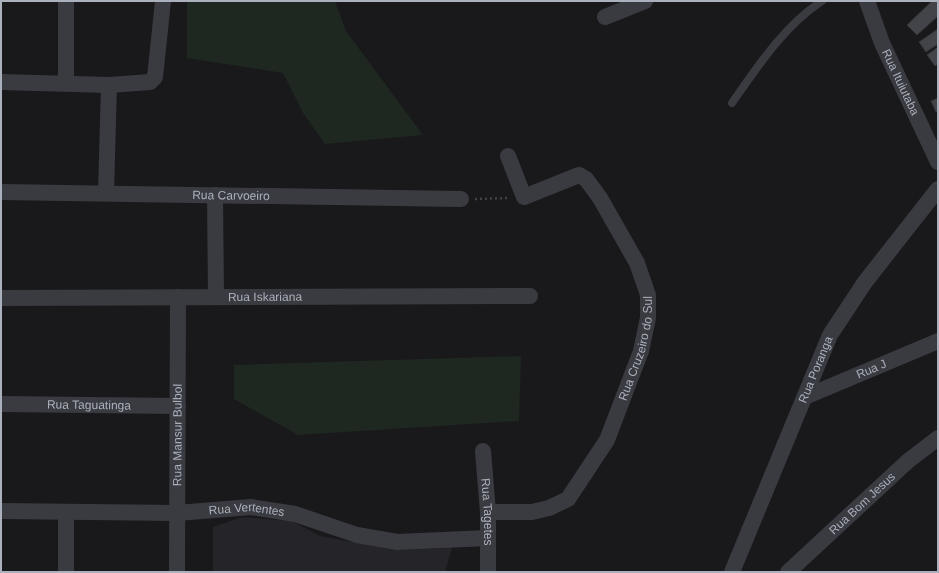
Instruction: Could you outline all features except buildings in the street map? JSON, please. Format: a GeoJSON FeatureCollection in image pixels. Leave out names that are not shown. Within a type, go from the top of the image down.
{"type":"FeatureCollection","features":[{"type":"Feature","properties":{"kind":"street"},"geometry":{"type":"LineString","coordinates":[[66,1],[66,83]]}},
{"type":"Feature","properties":{"kind":"street"},"geometry":{"type":"LineString","coordinates":[[1,82],[108,85],[146,83],[153,81],[162,1]]}},
{"type":"Feature","properties":{"kind":"street"},"geometry":{"type":"LineString","coordinates":[[604,17],[645,1]]}},
{"type":"Feature","properties":{"kind":"street","name":"Rua Ituiutaba"},"geometry":{"type":"LineString","coordinates":[[867,1],[882,43],[938,162]]}},
{"type":"Feature","properties":{"kind":"street"},"geometry":{"type":"LineString","coordinates":[[106,193],[108,85]]}},
{"type":"Feature","properties":{"kind":"street"},"geometry":{"type":"LineString","coordinates":[[508,156],[524,197]]}},
{"type":"Feature","properties":{"kind":"street","name":"Rua Cruzeiro do Sul"},"geometry":{"type":"LineString","coordinates":[[488,512],[532,512],[549,508],[568,499],[607,440],[641,351],[648,318],[648,295],[637,263],[600,198],[586,179],[579,175],[524,197]]}},
{"type":"Feature","properties":{"kind":"street","name":"Rua Poranga"},"geometry":{"type":"LineString","coordinates":[[732,572],[805,396],[818,359],[830,335],[870,276],[938,189]]}},
{"type":"Feature","properties":{"kind":"street","name":"Rua Carvoeiro"},"geometry":{"type":"LineString","coordinates":[[1,192],[461,199]]}},
{"type":"Feature","properties":{"kind":"street"},"geometry":{"type":"LineString","coordinates":[[215,195],[216,297]]}},
{"type":"Feature","properties":{"kind":"street","name":"Rua Iskariana"},"geometry":{"type":"LineString","coordinates":[[1,298],[530,296]]}},
{"type":"Feature","properties":{"kind":"street","name":"Rua Mansur Bulbol"},"geometry":{"type":"LineString","coordinates":[[177,572],[178,297]]}},
{"type":"Feature","properties":{"kind":"street","name":"Rua J"},"geometry":{"type":"LineString","coordinates":[[805,396],[938,341]]}},
{"type":"Feature","properties":{"kind":"street","name":"Rua Taguatinga"},"geometry":{"type":"LineString","coordinates":[[1,404],[178,406]]}},
{"type":"Feature","properties":{"kind":"street","name":"Rua Bom Jesus"},"geometry":{"type":"LineString","coordinates":[[788,572],[908,461],[938,438]]}},
{"type":"Feature","properties":{"kind":"street","name":"Rua Tagetes"},"geometry":{"type":"LineString","coordinates":[[483,452],[488,512],[488,572]]}},
{"type":"Feature","properties":{"kind":"street","name":"Rua Vertentes"},"geometry":{"type":"LineString","coordinates":[[1,511],[177,513],[251,508],[295,514],[357,535],[397,542],[488,538]]}},
{"type":"Feature","properties":{"kind":"street"},"geometry":{"type":"LineString","coordinates":[[66,512],[66,572]]}},
{"type":"Feature","properties":{"kind":"lane"},"geometry":{"type":"LineString","coordinates":[[732,103],[757,69],[796,21],[822,1]]}},
{"type":"Feature","properties":{"kind":"path"},"geometry":{"type":"LineString","coordinates":[[461,199],[524,197]]}},
{"type":"Feature","properties":{"kind":"shaded area"},"geometry":{"type":"Polygon","coordinates":[[[187,1],[335,1],[346,31],[423,135],[325,144],[303,113],[283,73],[187,58],[187,1]]]}},
{"type":"Feature","properties":{"kind":"shaded area"},"geometry":{"type":"Polygon","coordinates":[[[521,356],[519,421],[298,435],[234,399],[234,365],[521,356]]]}},
{"type":"Feature","properties":{"kind":"shaded area"},"geometry":{"type":"Polygon","coordinates":[[[242,517],[292,521],[320,536],[395,550],[452,548],[445,572],[213,572],[213,527],[242,517]]]}}]}
